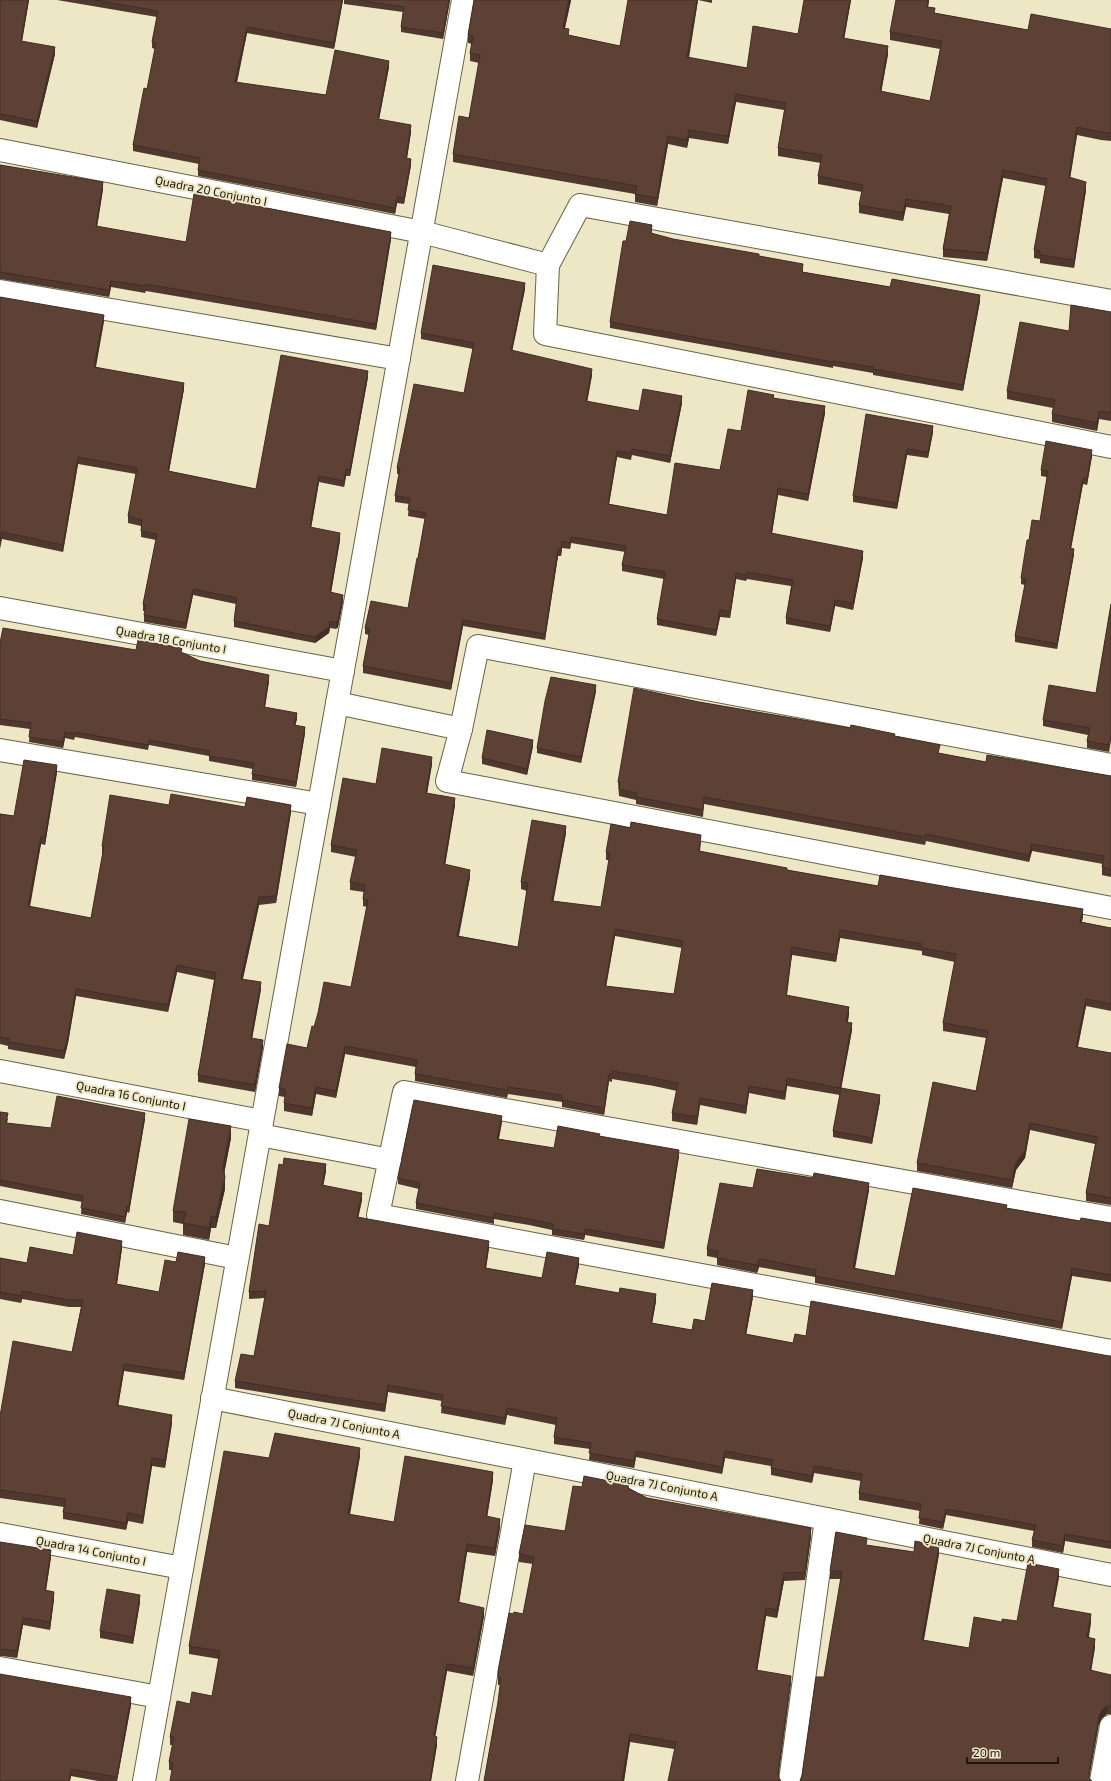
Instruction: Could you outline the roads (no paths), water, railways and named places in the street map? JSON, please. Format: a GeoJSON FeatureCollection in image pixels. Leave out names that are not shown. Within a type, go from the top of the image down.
{"type":"FeatureCollection","features":[{"type":"Feature","properties":{"kind":"street"},"geometry":{"type":"LineString","coordinates":[[144,1781],[463,0]]}},
{"type":"Feature","properties":{"kind":"street","name":"Quadra 20 Conjunto I"},"geometry":{"type":"LineString","coordinates":[[0,150],[422,232],[548,265]]}},
{"type":"Feature","properties":{"kind":"street"},"geometry":{"type":"LineString","coordinates":[[1111,301],[580,205],[548,265],[545,334],[1111,448]]}},
{"type":"Feature","properties":{"kind":"street"},"geometry":{"type":"LineString","coordinates":[[0,291],[398,359]]}},
{"type":"Feature","properties":{"kind":"street","name":"Quadra 18 Conjunto I"},"geometry":{"type":"LineString","coordinates":[[0,608],[343,671]]}},
{"type":"Feature","properties":{"kind":"street"},"geometry":{"type":"LineString","coordinates":[[1111,765],[478,646],[461,729],[447,781],[1111,908]]}},
{"type":"Feature","properties":{"kind":"street"},"geometry":{"type":"LineString","coordinates":[[337,703],[461,729]]}},
{"type":"Feature","properties":{"kind":"street"},"geometry":{"type":"LineString","coordinates":[[0,750],[319,804]]}},
{"type":"Feature","properties":{"kind":"street","name":"Quadra 16 Conjunto I"},"geometry":{"type":"LineString","coordinates":[[0,1071],[261,1128],[390,1160]]}},
{"type":"Feature","properties":{"kind":"street"},"geometry":{"type":"LineString","coordinates":[[1111,1218],[404,1092],[378,1215],[1111,1351]]}},
{"type":"Feature","properties":{"kind":"street"},"geometry":{"type":"LineString","coordinates":[[0,1211],[237,1258]]}},
{"type":"Feature","properties":{"kind":"street","name":"Quadra 7J Conjunto A"},"geometry":{"type":"LineString","coordinates":[[212,1398],[1111,1575]]}},
{"type":"Feature","properties":{"kind":"street"},"geometry":{"type":"LineString","coordinates":[[467,1781],[525,1460]]}},
{"type":"Feature","properties":{"kind":"street"},"geometry":{"type":"LineString","coordinates":[[790,1781],[826,1519]]}},
{"type":"Feature","properties":{"kind":"street","name":"Quadra 14 Conjunto I"},"geometry":{"type":"LineString","coordinates":[[0,1534],[182,1568]]}},
{"type":"Feature","properties":{"kind":"street"},"geometry":{"type":"LineString","coordinates":[[0,1668],[159,1697]]}},
{"type":"Feature","properties":{"kind":"street"},"geometry":{"type":"LineString","coordinates":[[1101,1781],[1111,1726]]}}]}
